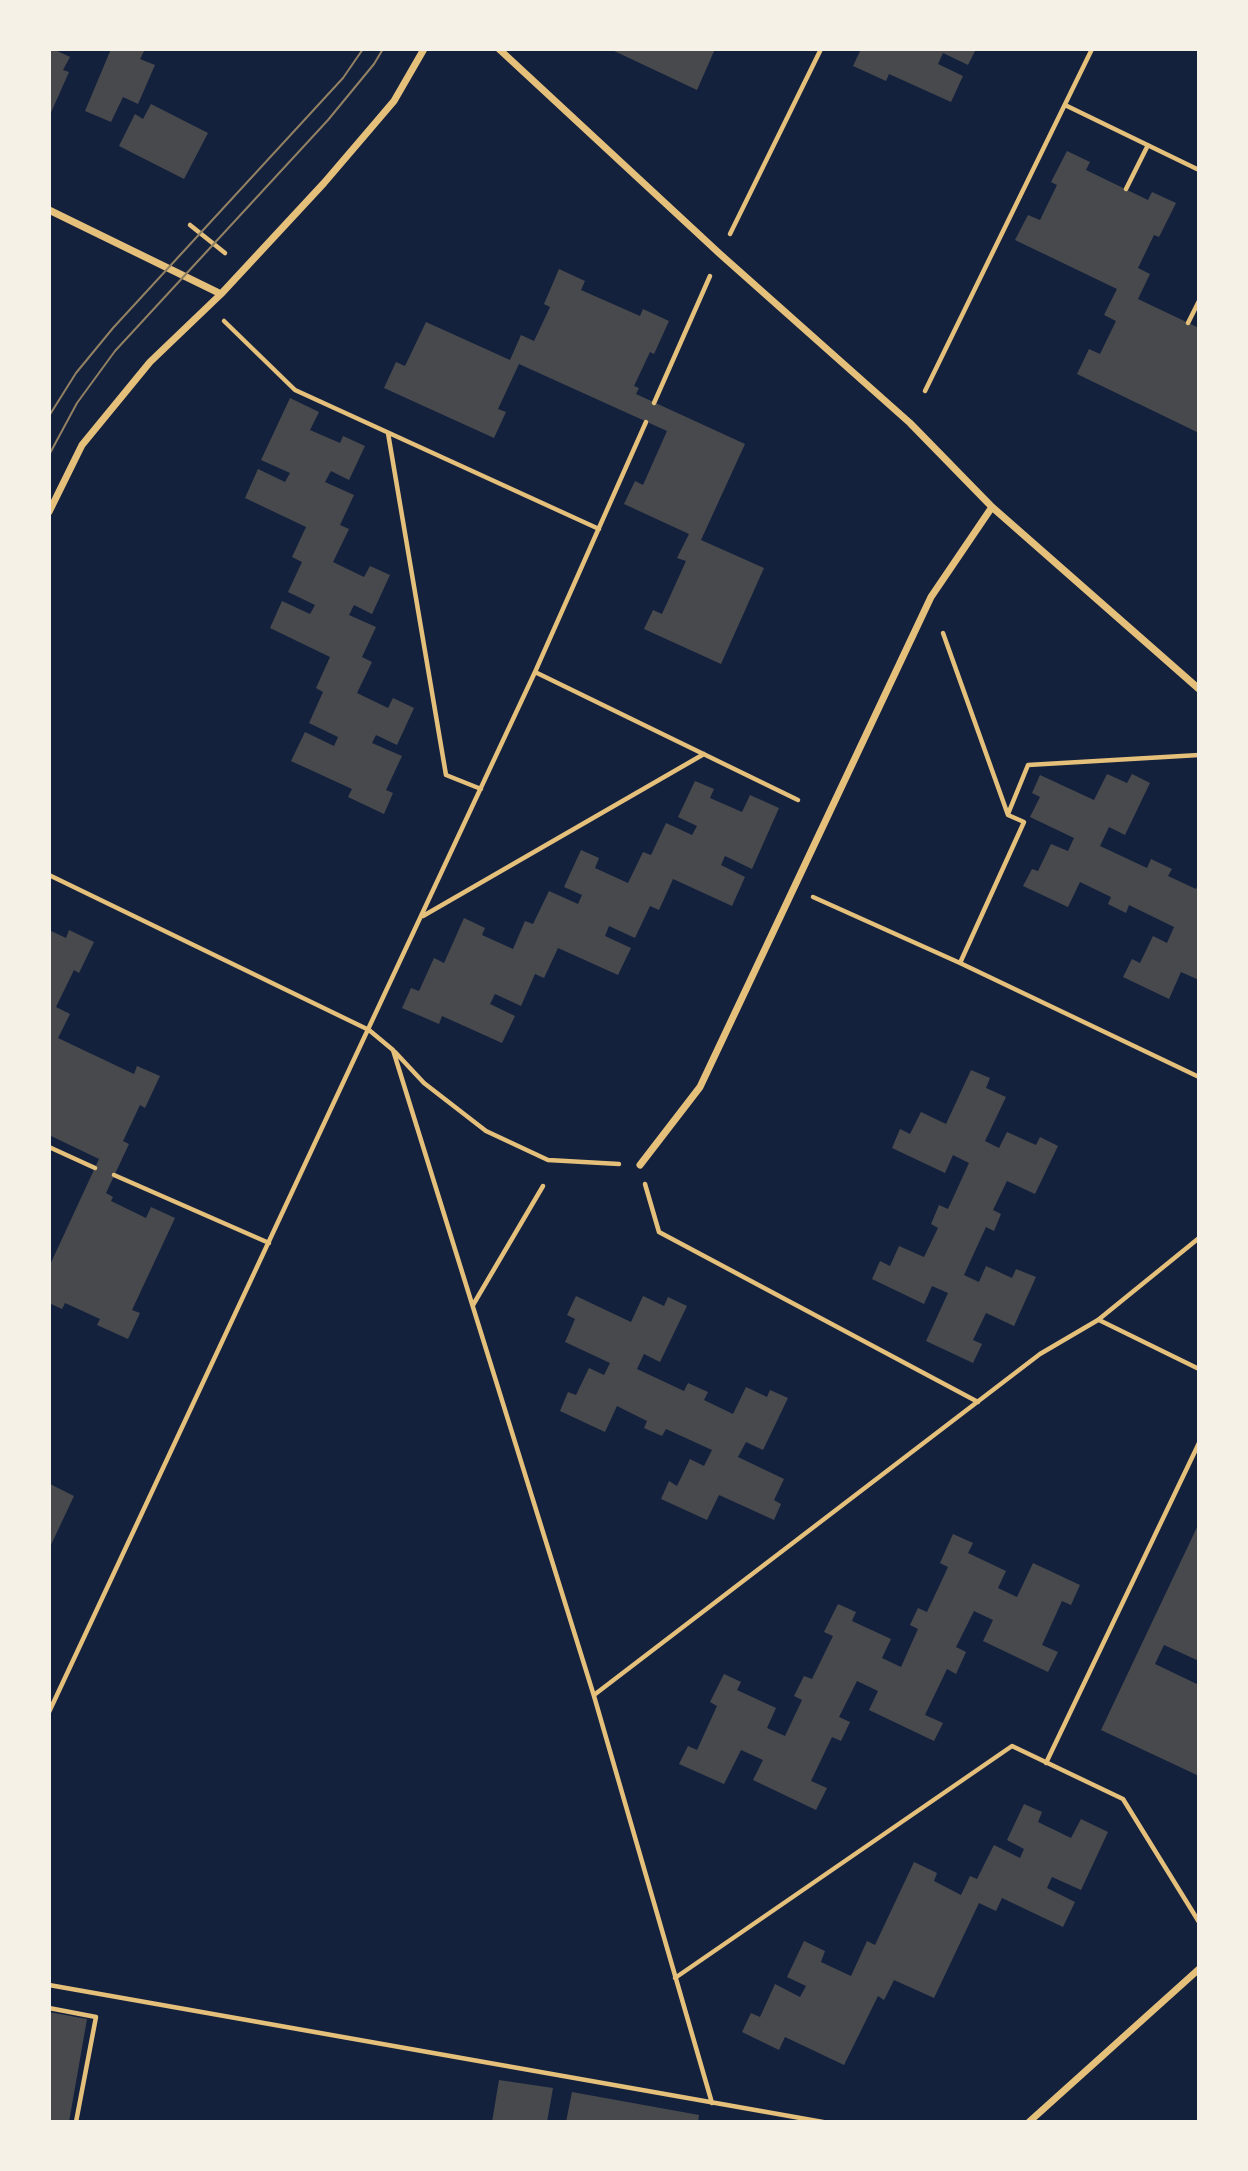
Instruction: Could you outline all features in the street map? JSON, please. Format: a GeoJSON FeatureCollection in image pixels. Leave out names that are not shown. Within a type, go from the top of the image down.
{"type":"FeatureCollection","features":[{"type":"Feature","properties":{"kind":"street"},"geometry":{"type":"LineString","coordinates":[[49,512],[82,445],[150,362],[221,294],[324,183],[394,101],[424,49]]}},
{"type":"Feature","properties":{"kind":"street"},"geometry":{"type":"LineString","coordinates":[[499,49],[720,254],[910,423],[992,507],[1199,689]]}},
{"type":"Feature","properties":{"kind":"street"},"geometry":{"type":"LineString","coordinates":[[49,209],[221,294]]}},
{"type":"Feature","properties":{"kind":"street"},"geometry":{"type":"LineString","coordinates":[[640,1165],[700,1087],[931,597],[992,507]]}},
{"type":"Feature","properties":{"kind":"street"},"geometry":{"type":"LineString","coordinates":[[1029,2122],[1199,1969]]}},
{"type":"Feature","properties":{"kind":"path"},"geometry":{"type":"LineString","coordinates":[[728,238],[821,49]]}},
{"type":"Feature","properties":{"kind":"path"},"geometry":{"type":"LineString","coordinates":[[925,391],[1092,49]]}},
{"type":"Feature","properties":{"kind":"path"},"geometry":{"type":"LineString","coordinates":[[1065,105],[1199,170]]}},
{"type":"Feature","properties":{"kind":"path"},"geometry":{"type":"LineString","coordinates":[[1126,190],[1148,145]]}},
{"type":"Feature","properties":{"kind":"path"},"geometry":{"type":"LineString","coordinates":[[190,225],[225,253]]}},
{"type":"Feature","properties":{"kind":"path"},"geometry":{"type":"LineString","coordinates":[[654,403],[710,276]]}},
{"type":"Feature","properties":{"kind":"path"},"geometry":{"type":"LineString","coordinates":[[1188,323],[1199,301]]}},
{"type":"Feature","properties":{"kind":"path"},"geometry":{"type":"LineString","coordinates":[[209,306],[295,390],[599,529]]}},
{"type":"Feature","properties":{"kind":"path"},"geometry":{"type":"LineString","coordinates":[[49,1712],[481,789],[646,422]]}},
{"type":"Feature","properties":{"kind":"path"},"geometry":{"type":"LineString","coordinates":[[388,433],[446,775],[481,789]]}},
{"type":"Feature","properties":{"kind":"path"},"geometry":{"type":"LineString","coordinates":[[943,633],[1007,815],[1024,822],[960,964]]}},
{"type":"Feature","properties":{"kind":"path"},"geometry":{"type":"LineString","coordinates":[[535,672],[798,800]]}},
{"type":"Feature","properties":{"kind":"path"},"geometry":{"type":"LineString","coordinates":[[421,916],[704,754]]}},
{"type":"Feature","properties":{"kind":"path"},"geometry":{"type":"LineString","coordinates":[[1007,815],[1028,765],[1199,755]]}},
{"type":"Feature","properties":{"kind":"path"},"geometry":{"type":"LineString","coordinates":[[49,874],[369,1030],[393,1050],[424,1083],[486,1131],[548,1160],[640,1165],[659,1232],[978,1402]]}},
{"type":"Feature","properties":{"kind":"path"},"geometry":{"type":"LineString","coordinates":[[793,888],[1199,1077]]}},
{"type":"Feature","properties":{"kind":"path"},"geometry":{"type":"LineString","coordinates":[[393,1050],[594,1696],[712,2103]]}},
{"type":"Feature","properties":{"kind":"path"},"geometry":{"type":"LineString","coordinates":[[49,1147],[95,1168]]}},
{"type":"Feature","properties":{"kind":"path"},"geometry":{"type":"LineString","coordinates":[[114,1175],[269,1242]]}},
{"type":"Feature","properties":{"kind":"path"},"geometry":{"type":"LineString","coordinates":[[473,1306],[543,1186]]}},
{"type":"Feature","properties":{"kind":"path"},"geometry":{"type":"LineString","coordinates":[[594,1696],[1040,1354],[1098,1320],[1199,1238]]}},
{"type":"Feature","properties":{"kind":"path"},"geometry":{"type":"LineString","coordinates":[[1098,1320],[1199,1368]]}},
{"type":"Feature","properties":{"kind":"path"},"geometry":{"type":"LineString","coordinates":[[1046,1763],[1199,1443]]}},
{"type":"Feature","properties":{"kind":"path"},"geometry":{"type":"LineString","coordinates":[[675,1978],[1012,1746],[1123,1799],[1199,1922]]}},
{"type":"Feature","properties":{"kind":"path"},"geometry":{"type":"LineString","coordinates":[[49,1985],[822,2122]]}},
{"type":"Feature","properties":{"kind":"path"},"geometry":{"type":"LineString","coordinates":[[49,2008],[96,2017],[76,2122]]}},
{"type":"Feature","properties":{"kind":"building"},"geometry":{"type":"Polygon","coordinates":[[[49,49],[70,57],[63,70],[69,72],[49,117],[49,49]]]}},
{"type":"Feature","properties":{"kind":"building"},"geometry":{"type":"Polygon","coordinates":[[[111,49],[145,49],[140,59],[155,65],[138,104],[123,97],[111,122],[85,111],[111,49]]]}},
{"type":"Feature","properties":{"kind":"building"},"geometry":{"type":"Polygon","coordinates":[[[610,49],[715,49],[697,90],[610,49]]]}},
{"type":"Feature","properties":{"kind":"building"},"geometry":{"type":"Polygon","coordinates":[[[861,49],[976,49],[968,65],[943,53],[938,64],[963,76],[951,102],[889,74],[886,81],[853,66],[861,49]]]}},
{"type":"Feature","properties":{"kind":"building"},"geometry":{"type":"Polygon","coordinates":[[[151,104],[208,133],[184,179],[119,146],[135,114],[143,119],[151,104]]]}},
{"type":"Feature","properties":{"kind":"building"},"geometry":{"type":"Polygon","coordinates":[[[1067,151],[1090,162],[1086,170],[1148,200],[1152,192],[1176,203],[1159,237],[1154,235],[1138,268],[1150,274],[1138,299],[1199,328],[1199,433],[1077,374],[1089,349],[1100,354],[1116,321],[1104,315],[1117,289],[1015,240],[1028,215],[1040,220],[1057,185],[1051,182],[1067,151]]]}},
{"type":"Feature","properties":{"kind":"building"},"geometry":{"type":"Polygon","coordinates":[[[559,269],[585,281],[581,290],[640,316],[643,309],[669,321],[654,354],[650,352],[634,386],[639,388],[636,394],[745,444],[701,540],[764,568],[721,664],[644,629],[653,610],[662,614],[686,561],[677,558],[689,534],[624,504],[635,481],[643,485],[667,431],[519,364],[498,409],[506,412],[494,438],[384,388],[396,362],[405,366],[426,322],[510,360],[521,335],[534,341],[550,307],[544,304],[559,269]]]}},
{"type":"Feature","properties":{"kind":"building"},"geometry":{"type":"Polygon","coordinates":[[[290,398],[319,412],[310,430],[340,443],[343,436],[365,446],[349,480],[331,471],[325,482],[354,495],[340,525],[349,529],[333,562],[364,577],[370,566],[390,575],[372,614],[354,605],[349,615],[376,627],[362,657],[372,662],[357,693],[388,708],[393,698],[414,708],[397,745],[376,735],[372,743],[402,756],[386,790],[393,793],[384,814],[348,797],[352,789],[291,761],[305,732],[334,746],[338,737],[309,723],[323,692],[316,688],[330,657],[270,628],[282,601],[310,614],[315,605],[288,592],[302,562],[292,557],[306,527],[245,498],[258,469],[285,482],[290,473],[261,460],[290,398]]]}},
{"type":"Feature","properties":{"kind":"building"},"geometry":{"type":"Polygon","coordinates":[[[1107,774],[1127,783],[1132,774],[1150,783],[1125,835],[1109,827],[1100,846],[1147,868],[1151,859],[1172,869],[1168,876],[1196,889],[1199,882],[1199,980],[1181,972],[1169,999],[1123,977],[1132,959],[1140,963],[1153,936],[1167,943],[1174,927],[1129,905],[1126,913],[1108,904],[1111,897],[1080,882],[1068,907],[1023,886],[1032,869],[1038,871],[1051,844],[1068,851],[1074,838],[1030,817],[1040,797],[1032,793],[1040,775],[1094,800],[1107,774]]]}},
{"type":"Feature","properties":{"kind":"building"},"geometry":{"type":"Polygon","coordinates":[[[695,781],[714,789],[710,798],[742,812],[750,795],[779,808],[752,869],[725,856],[721,865],[745,877],[732,906],[673,879],[659,910],[650,906],[635,938],[609,926],[605,936],[631,948],[618,975],[558,948],[544,978],[535,974],[521,1006],[495,994],[490,1004],[515,1016],[502,1043],[442,1016],[439,1024],[402,1008],[411,988],[419,991],[434,958],[444,963],[464,918],[485,928],[482,935],[513,949],[525,921],[533,924],[549,891],[578,904],[582,895],[564,887],[581,850],[599,858],[595,868],[628,883],[643,852],[651,855],[666,823],[692,835],[697,826],[678,817],[695,781]]]}},
{"type":"Feature","properties":{"kind":"building"},"geometry":{"type":"Polygon","coordinates":[[[49,930],[66,938],[69,930],[94,942],[79,973],[74,970],[56,1007],[70,1014],[58,1038],[134,1074],[137,1066],[160,1076],[145,1108],[140,1105],[123,1141],[129,1144],[106,1193],[113,1197],[111,1201],[146,1218],[151,1207],[175,1218],[132,1310],[140,1313],[128,1339],[97,1325],[100,1319],[65,1303],[62,1309],[49,1303],[49,1267],[99,1159],[49,1135],[49,930]]]}},
{"type":"Feature","properties":{"kind":"building"},"geometry":{"type":"Polygon","coordinates":[[[971,1070],[990,1078],[986,1088],[1006,1097],[985,1141],[999,1148],[1007,1132],[1036,1145],[1040,1137],[1058,1146],[1035,1194],[1007,1181],[993,1210],[1001,1214],[994,1231],[986,1227],[964,1275],[979,1282],[986,1266],[1012,1278],[1016,1269],[1036,1277],[1014,1326],[986,1313],[973,1340],[982,1344],[973,1363],[926,1341],[948,1293],[932,1286],[924,1304],[872,1279],[880,1261],[890,1266],[899,1246],[924,1257],[938,1228],[931,1224],[939,1205],[948,1209],[969,1163],[953,1155],[945,1173],[892,1148],[900,1129],[910,1134],[921,1112],[946,1124],[971,1070]]]}},
{"type":"Feature","properties":{"kind":"building"},"geometry":{"type":"Polygon","coordinates":[[[576,1296],[631,1322],[643,1296],[664,1306],[668,1297],[687,1306],[660,1362],[644,1354],[637,1369],[684,1391],[688,1383],[708,1392],[704,1400],[733,1414],[746,1387],[767,1397],[770,1390],[788,1398],[763,1450],[746,1442],[738,1457],[784,1479],[774,1500],[781,1504],[774,1520],[719,1495],[707,1520],[661,1499],[669,1481],[677,1486],[690,1459],[704,1466],[712,1450],[666,1429],[662,1436],[644,1428],[647,1421],[617,1406],[605,1432],[560,1411],[568,1392],[576,1395],[589,1368],[604,1375],[610,1363],[565,1342],[575,1319],[567,1315],[576,1296]]]}},
{"type":"Feature","properties":{"kind":"building"},"geometry":{"type":"Polygon","coordinates":[[[50,1484],[74,1496],[49,1549],[49,1488],[50,1484]]]}},
{"type":"Feature","properties":{"kind":"building"},"geometry":{"type":"Polygon","coordinates":[[[1199,1523],[1199,1661],[1164,1645],[1155,1664],[1199,1685],[1199,1776],[1101,1730],[1199,1523]]]}},
{"type":"Feature","properties":{"kind":"building"},"geometry":{"type":"Polygon","coordinates":[[[953,1534],[973,1543],[968,1553],[1006,1571],[998,1588],[1017,1597],[1033,1563],[1080,1585],[1071,1605],[1062,1601],[1042,1645],[1058,1652],[1048,1672],[983,1641],[993,1620],[974,1611],[956,1647],[966,1652],[956,1674],[947,1669],[925,1715],[943,1723],[934,1741],[869,1710],[878,1691],[857,1681],[839,1717],[850,1722],[841,1741],[832,1737],[811,1781],[827,1788],[816,1810],[753,1780],[763,1760],[741,1750],[724,1784],[679,1764],[688,1746],[697,1750],[717,1706],[710,1702],[724,1674],[741,1682],[737,1690],[776,1708],[767,1728],[785,1736],[802,1700],[794,1696],[804,1676],[812,1679],[833,1636],[824,1632],[838,1604],[856,1612],[852,1621],[891,1639],[882,1658],[901,1667],[918,1629],[910,1625],[918,1608],[927,1612],[948,1567],[940,1563],[953,1534]]]}},
{"type":"Feature","properties":{"kind":"building"},"geometry":{"type":"Polygon","coordinates":[[[1024,1804],[1042,1812],[1038,1822],[1071,1838],[1081,1819],[1108,1832],[1081,1890],[1052,1877],[1047,1888],[1075,1902],[1063,1927],[1002,1898],[996,1911],[979,1903],[934,1998],[894,1980],[884,2000],[878,1996],[844,2065],[785,2037],[779,2050],[742,2032],[751,2013],[760,2017],[775,1984],[800,1997],[806,1986],[787,1977],[804,1941],[825,1951],[821,1962],[851,1976],[867,1941],[875,1945],[914,1862],[937,1873],[934,1881],[961,1895],[970,1876],[977,1879],[994,1845],[1020,1858],[1024,1849],[1007,1840],[1024,1804]]]}},
{"type":"Feature","properties":{"kind":"building"},"geometry":{"type":"Polygon","coordinates":[[[49,2012],[87,2019],[69,2122],[49,2122],[49,2012]]]}},
{"type":"Feature","properties":{"kind":"building"},"geometry":{"type":"Polygon","coordinates":[[[499,2080],[553,2088],[547,2122],[492,2122],[499,2080]]]}},
{"type":"Feature","properties":{"kind":"building"},"geometry":{"type":"Polygon","coordinates":[[[572,2092],[699,2115],[698,2122],[566,2122],[572,2092]]]}},
{"type":"Feature","properties":{"kind":"tram line"},"geometry":{"type":"LineString","coordinates":[[49,416],[76,373],[113,328],[343,78],[363,49]]}},
{"type":"Feature","properties":{"kind":"tram line"},"geometry":{"type":"LineString","coordinates":[[49,455],[77,403],[115,351],[328,120],[383,49]]}}]}
